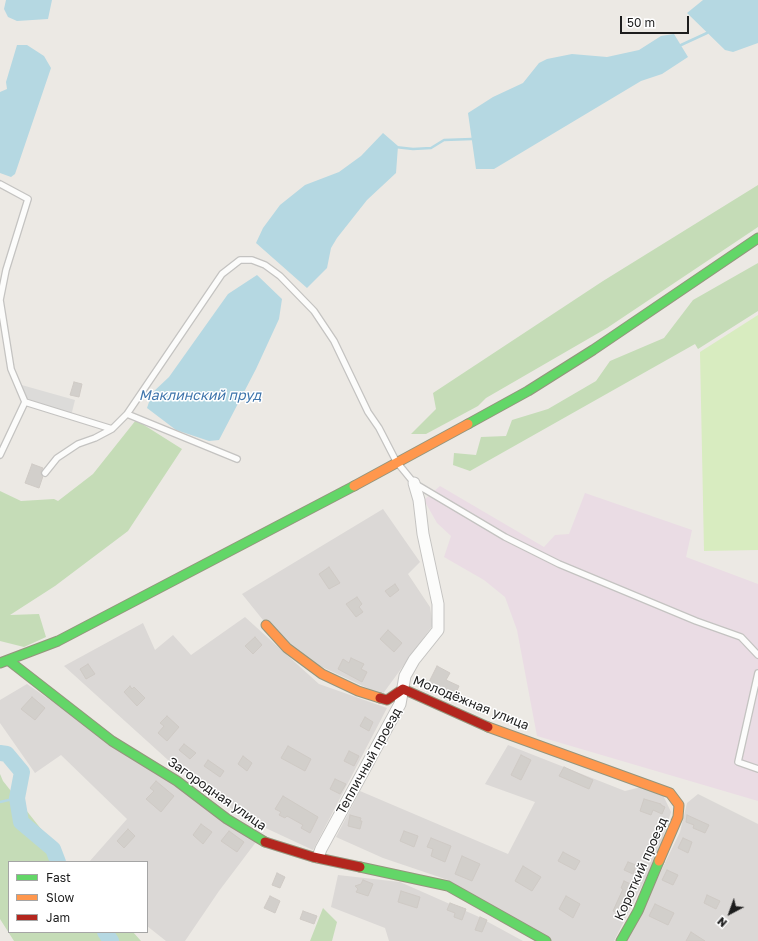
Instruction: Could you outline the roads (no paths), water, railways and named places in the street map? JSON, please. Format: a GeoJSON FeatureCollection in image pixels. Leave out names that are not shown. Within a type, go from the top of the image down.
{"type":"FeatureCollection","features":[{"type":"Feature","properties":{"kind":"street"},"geometry":{"type":"LineString","coordinates":[[4,661],[58,641],[528,391],[593,350],[758,238]]}},
{"type":"Feature","properties":{"kind":"street","name":"Тепличный проезд"},"geometry":{"type":"LineString","coordinates":[[318,857],[400,704],[405,676],[414,660],[438,630],[438,604],[423,534],[419,500],[414,483]]}},
{"type":"Feature","properties":{"kind":"street","name":"Молодёжная улица"},"geometry":{"type":"LineString","coordinates":[[266,625],[287,648],[322,674],[358,691],[387,700],[403,689],[489,727],[616,772],[670,793],[679,805]]}},
{"type":"Feature","properties":{"kind":"street","name":"Загородная улица"},"geometry":{"type":"LineString","coordinates":[[4,661],[112,740],[178,780],[227,820],[264,842],[318,857],[448,886],[546,941]]}},
{"type":"Feature","properties":{"kind":"street","name":"Короткий проезд"},"geometry":{"type":"LineString","coordinates":[[621,941],[638,912],[678,817],[679,805]]}},
{"type":"Feature","properties":{"kind":"lane"},"geometry":{"type":"LineString","coordinates":[[0,184],[28,199],[6,270],[0,300],[11,369],[25,402],[0,455]]}},
{"type":"Feature","properties":{"kind":"lane"},"geometry":{"type":"LineString","coordinates":[[45,473],[57,458],[78,444],[95,438],[112,429],[127,414],[222,274],[240,260],[252,260],[265,265],[280,276],[314,310],[334,341],[368,412],[379,428],[396,461],[414,483],[505,538],[559,564],[696,621],[741,637],[758,655]]}},
{"type":"Feature","properties":{"kind":"lane"},"geometry":{"type":"LineString","coordinates":[[25,402],[112,429]]}},
{"type":"Feature","properties":{"kind":"lane"},"geometry":{"type":"LineString","coordinates":[[127,414],[237,459]]}},
{"type":"Feature","properties":{"kind":"lane"},"geometry":{"type":"LineString","coordinates":[[758,673],[738,762],[758,769]]}},
{"type":"Feature","properties":{"kind":"water"},"geometry":{"type":"Polygon","coordinates":[[[6,0],[52,0],[48,19],[17,21],[8,17],[4,9],[6,0]]]}},
{"type":"Feature","properties":{"kind":"water"},"geometry":{"type":"Polygon","coordinates":[[[703,0],[758,0],[758,43],[733,52],[725,50],[687,13],[703,0]]]}},
{"type":"Feature","properties":{"kind":"water"},"geometry":{"type":"Polygon","coordinates":[[[674,34],[688,57],[662,74],[641,81],[494,169],[476,169],[468,113],[493,97],[523,83],[539,63],[547,59],[572,54],[607,57],[639,50],[661,36],[674,34]]]}},
{"type":"Feature","properties":{"kind":"water"},"geometry":{"type":"Polygon","coordinates":[[[17,45],[27,45],[44,56],[51,68],[15,174],[11,177],[0,173],[0,92],[7,89],[6,82],[17,45]]]}},
{"type":"Feature","properties":{"kind":"water"},"geometry":{"type":"Polygon","coordinates":[[[383,133],[398,146],[396,173],[367,200],[337,238],[331,248],[327,268],[307,288],[256,243],[263,228],[280,205],[305,185],[339,172],[361,156],[383,133]]]}},
{"type":"Feature","properties":{"kind":"water","name":"Маклинский пруд"},"geometry":{"type":"Polygon","coordinates":[[[257,275],[282,299],[279,319],[256,369],[219,440],[209,441],[176,430],[147,408],[152,393],[169,377],[228,294],[257,275]]]}},
{"type":"Feature","properties":{"kind":"waterway"},"geometry":{"type":"LineString","coordinates":[[681,45],[707,33]]}},
{"type":"Feature","properties":{"kind":"waterway"},"geometry":{"type":"LineString","coordinates":[[395,147],[413,149],[431,148],[444,140],[472,139]]}},
{"type":"Feature","properties":{"kind":"waterway"},"geometry":{"type":"LineString","coordinates":[[0,753],[7,754],[22,772],[17,798],[21,822],[53,849],[58,861]]}},
{"type":"Feature","properties":{"kind":"waterway"},"geometry":{"type":"LineString","coordinates":[[0,802],[17,798]]}},
{"type":"Feature","properties":{"kind":"waterway"},"geometry":{"type":"LineString","coordinates":[[106,933],[111,941]]}}]}
